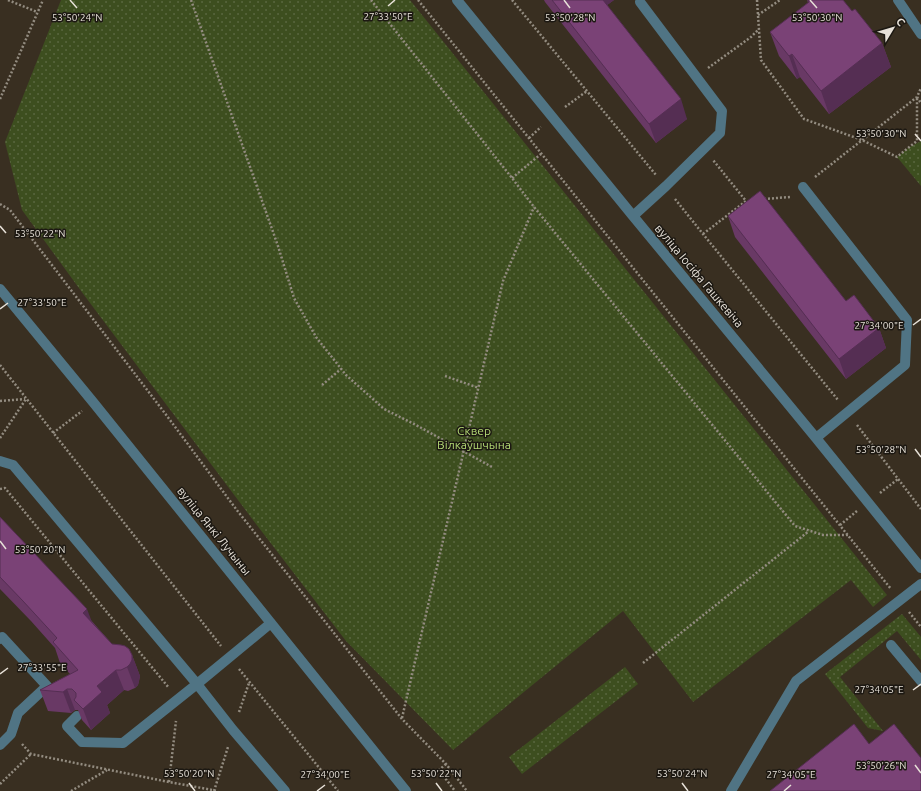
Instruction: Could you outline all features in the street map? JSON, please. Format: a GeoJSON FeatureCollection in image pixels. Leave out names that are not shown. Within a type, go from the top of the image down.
{"type":"FeatureCollection","features":[{"type":"Feature","properties":{"kind":"street","name":"вуліца Іосіфа Гашкевіча"},"geometry":{"type":"LineString","coordinates":[[457,0],[921,568]]}},
{"type":"Feature","properties":{"kind":"street"},"geometry":{"type":"LineString","coordinates":[[898,0],[921,34]]}},
{"type":"Feature","properties":{"kind":"street"},"geometry":{"type":"LineString","coordinates":[[633,216],[720,133],[722,111],[640,2]]}},
{"type":"Feature","properties":{"kind":"street"},"geometry":{"type":"LineString","coordinates":[[803,187],[907,320],[905,365],[816,438]]}},
{"type":"Feature","properties":{"kind":"street","name":"вуліца Янкі Лучыны"},"geometry":{"type":"LineString","coordinates":[[0,289],[93,402],[406,791]]}},
{"type":"Feature","properties":{"kind":"street"},"geometry":{"type":"LineString","coordinates":[[0,461],[13,465],[285,791]]}},
{"type":"Feature","properties":{"kind":"street"},"geometry":{"type":"LineString","coordinates":[[731,791],[796,682],[921,584]]}},
{"type":"Feature","properties":{"kind":"street"},"geometry":{"type":"LineString","coordinates":[[77,716],[67,726],[82,742],[123,743],[271,623]]}},
{"type":"Feature","properties":{"kind":"street"},"geometry":{"type":"LineString","coordinates":[[0,639],[2,637],[47,686],[18,713],[11,734],[0,745]]}},
{"type":"Feature","properties":{"kind":"street"},"geometry":{"type":"LineString","coordinates":[[891,645],[921,682]]}},
{"type":"Feature","properties":{"kind":"path"},"geometry":{"type":"LineString","coordinates":[[8,0],[37,12]]}},
{"type":"Feature","properties":{"kind":"path"},"geometry":{"type":"LineString","coordinates":[[0,99],[42,0]]}},
{"type":"Feature","properties":{"kind":"path"},"geometry":{"type":"LineString","coordinates":[[191,0],[278,246],[294,298],[316,337],[346,375],[384,409],[492,467]]}},
{"type":"Feature","properties":{"kind":"path"},"geometry":{"type":"LineString","coordinates":[[370,0],[534,207],[795,526],[823,535],[849,535]]}},
{"type":"Feature","properties":{"kind":"path"},"geometry":{"type":"LineString","coordinates":[[418,0],[866,557]]}},
{"type":"Feature","properties":{"kind":"path"},"geometry":{"type":"LineString","coordinates":[[512,0],[666,186],[703,234],[848,412],[921,509]]}},
{"type":"Feature","properties":{"kind":"path"},"geometry":{"type":"LineString","coordinates":[[514,3],[518,0]]}},
{"type":"Feature","properties":{"kind":"path"},"geometry":{"type":"LineString","coordinates":[[757,0],[761,60],[804,119],[862,140],[897,157],[917,141],[917,97],[921,88]]}},
{"type":"Feature","properties":{"kind":"path"},"geometry":{"type":"LineString","coordinates":[[758,16],[780,0]]}},
{"type":"Feature","properties":{"kind":"path"},"geometry":{"type":"LineString","coordinates":[[697,77],[751,37],[759,29]]}},
{"type":"Feature","properties":{"kind":"path"},"geometry":{"type":"LineString","coordinates":[[760,200],[790,198],[917,97]]}},
{"type":"Feature","properties":{"kind":"path"},"geometry":{"type":"LineString","coordinates":[[917,97],[921,103]]}},
{"type":"Feature","properties":{"kind":"path"},"geometry":{"type":"LineString","coordinates":[[704,149],[746,201]]}},
{"type":"Feature","properties":{"kind":"path"},"geometry":{"type":"LineString","coordinates":[[512,178],[541,154]]}},
{"type":"Feature","properties":{"kind":"path"},"geometry":{"type":"LineString","coordinates":[[703,234],[746,201],[753,200]]}},
{"type":"Feature","properties":{"kind":"path"},"geometry":{"type":"LineString","coordinates":[[0,204],[10,210],[154,398],[236,509],[402,719],[446,764],[467,791]]}},
{"type":"Feature","properties":{"kind":"path"},"geometry":{"type":"LineString","coordinates":[[402,719],[503,281],[534,207]]}},
{"type":"Feature","properties":{"kind":"path"},"geometry":{"type":"LineString","coordinates":[[0,365],[230,657],[338,791]]}},
{"type":"Feature","properties":{"kind":"path"},"geometry":{"type":"LineString","coordinates":[[322,385],[341,369]]}},
{"type":"Feature","properties":{"kind":"path"},"geometry":{"type":"LineString","coordinates":[[445,376],[479,388]]}},
{"type":"Feature","properties":{"kind":"path"},"geometry":{"type":"LineString","coordinates":[[0,401],[26,399]]}},
{"type":"Feature","properties":{"kind":"path"},"geometry":{"type":"LineString","coordinates":[[0,438],[26,399]]}},
{"type":"Feature","properties":{"kind":"path"},"geometry":{"type":"LineString","coordinates":[[53,433],[93,402]]}},
{"type":"Feature","properties":{"kind":"path"},"geometry":{"type":"LineString","coordinates":[[0,489],[6,488],[178,699],[169,782]]}},
{"type":"Feature","properties":{"kind":"path"},"geometry":{"type":"LineString","coordinates":[[643,663],[810,531]]}},
{"type":"Feature","properties":{"kind":"path"},"geometry":{"type":"LineString","coordinates":[[11,734],[31,754],[218,791]]}},
{"type":"Feature","properties":{"kind":"path"},"geometry":{"type":"LineString","coordinates":[[0,784],[31,754]]}},
{"type":"Feature","properties":{"kind":"path"},"geometry":{"type":"LineString","coordinates":[[446,764],[439,770],[456,791]]}},
{"type":"Feature","properties":{"kind":"path"},"geometry":{"type":"LineString","coordinates":[[71,791],[108,769]]}},
{"type":"Feature","properties":{"kind":"green space","name":"Сквер Вілкаўшчына"},"geometry":{"type":"Polygon","coordinates":[[[61,0],[410,0],[887,595],[873,607],[851,580],[693,702],[623,611],[453,750],[346,641],[256,524],[22,210],[5,142],[61,0]]]}},
{"type":"Feature","properties":{"kind":"green space"},"geometry":{"type":"Polygon","coordinates":[[[921,141],[921,186],[897,157],[908,148],[921,141]]]}},
{"type":"Feature","properties":{"kind":"green space"},"geometry":{"type":"Polygon","coordinates":[[[902,614],[921,637],[921,660],[897,631],[840,677],[883,731],[868,728],[825,674],[902,614]]]}},
{"type":"Feature","properties":{"kind":"green space"},"geometry":{"type":"Polygon","coordinates":[[[625,667],[638,684],[522,774],[509,757],[625,667]]]}},
{"type":"Feature","properties":{"kind":"building"},"geometry":{"type":"Polygon","coordinates":[[[552,0],[603,0],[681,99],[649,124],[552,0]]]}},
{"type":"Feature","properties":{"kind":"building"},"geometry":{"type":"Polygon","coordinates":[[[808,0],[843,0],[852,11],[855,9],[882,43],[821,91],[792,54],[789,56],[770,32],[809,2],[808,0]]]}},
{"type":"Feature","properties":{"kind":"building"},"geometry":{"type":"Polygon","coordinates":[[[760,191],[846,301],[854,295],[879,328],[839,359],[728,216],[760,191]]]}},
{"type":"Feature","properties":{"kind":"building"},"geometry":{"type":"Polygon","coordinates":[[[0,517],[87,609],[83,613],[112,644],[125,646],[129,649],[132,655],[132,660],[127,667],[121,670],[116,670],[97,686],[102,692],[83,709],[74,700],[76,693],[72,689],[67,689],[63,692],[40,690],[78,670],[53,642],[57,638],[0,577],[0,517]]]}},
{"type":"Feature","properties":{"kind":"building"},"geometry":{"type":"Polygon","coordinates":[[[854,724],[869,744],[894,724],[921,758],[921,791],[770,791],[854,724]]]}}]}
